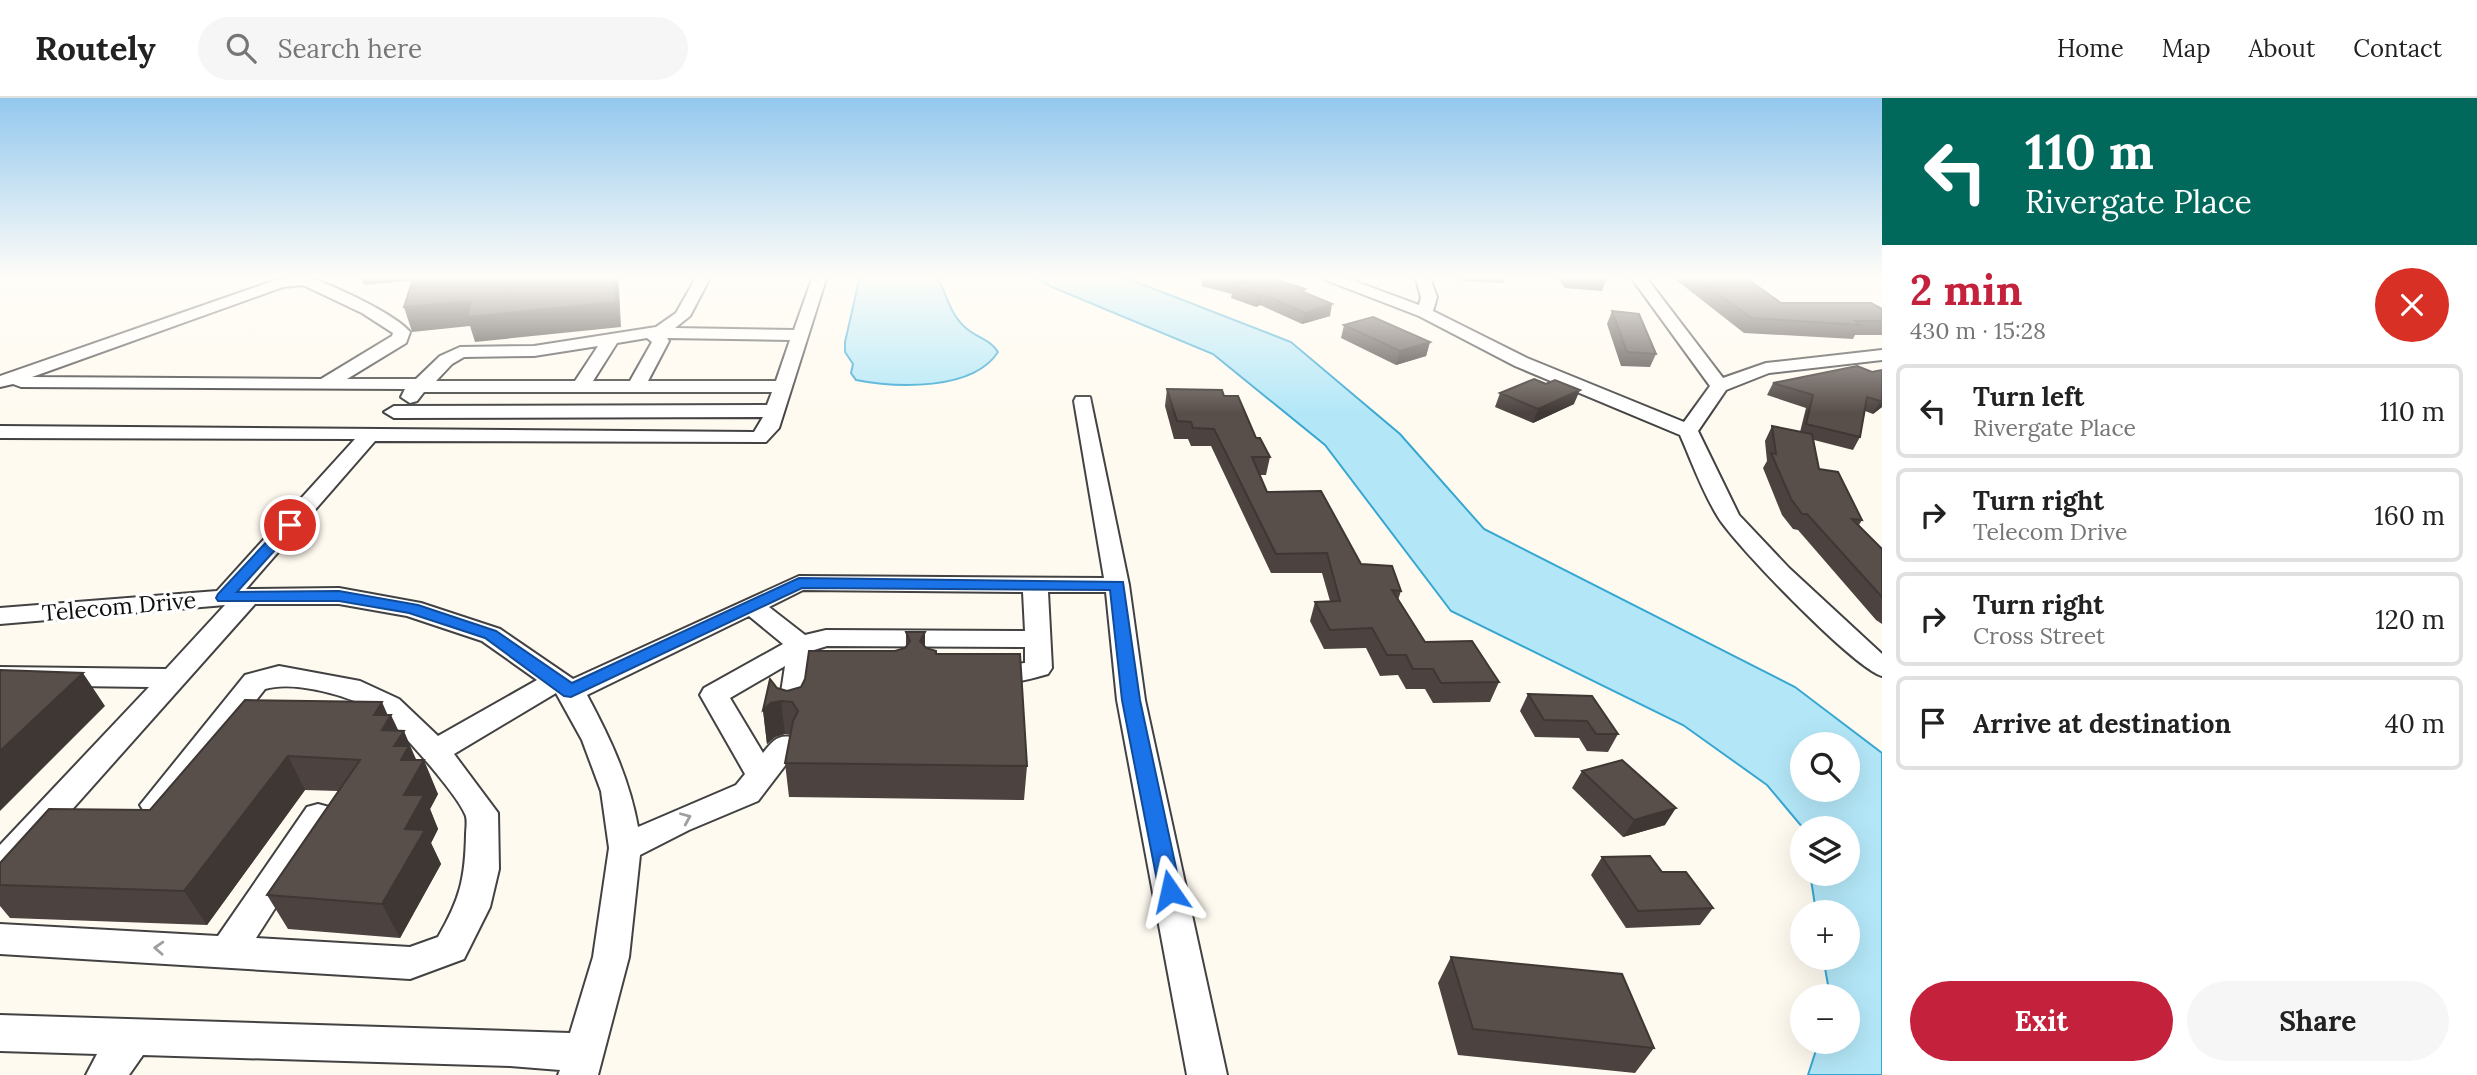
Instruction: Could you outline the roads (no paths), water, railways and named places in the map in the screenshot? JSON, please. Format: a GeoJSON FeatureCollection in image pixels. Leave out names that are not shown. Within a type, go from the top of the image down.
{"type":"FeatureCollection","features":[{"type":"Feature","properties":{"kind":"street"},"geometry":{"type":"LineString","coordinates":[[1,382],[172,322]]}},
{"type":"Feature","properties":{"kind":"street"},"geometry":{"type":"LineString","coordinates":[[325,384],[400,339],[402,332],[389,322]]}},
{"type":"Feature","properties":{"kind":"street"},"geometry":{"type":"LineString","coordinates":[[0,867],[175,678],[236,597],[366,440],[415,393],[417,386],[446,360],[460,352],[558,348],[610,341],[661,331],[674,322]]}},
{"type":"Feature","properties":{"kind":"street"},"geometry":{"type":"LineString","coordinates":[[0,432],[366,440],[759,438],[769,428],[805,322]]}},
{"type":"Feature","properties":{"kind":"street"},"geometry":{"type":"LineString","coordinates":[[1441,322],[1521,362],[1688,431],[1716,494],[1731,517],[1780,573],[1882,667]]}},
{"type":"Feature","properties":{"kind":"street"},"geometry":{"type":"LineString","coordinates":[[1671,322],[1719,386]]}},
{"type":"Feature","properties":{"kind":"street"},"geometry":{"type":"LineString","coordinates":[[651,333],[800,335]]}},
{"type":"Feature","properties":{"kind":"street"},"geometry":{"type":"LineString","coordinates":[[636,387],[661,341],[651,333]]}},
{"type":"Feature","properties":{"kind":"street"},"geometry":{"type":"LineString","coordinates":[[580,387],[610,341]]}},
{"type":"Feature","properties":{"kind":"street"},"geometry":{"type":"LineString","coordinates":[[529,386],[558,348]]}},
{"type":"Feature","properties":{"kind":"street"},"geometry":{"type":"LineString","coordinates":[[471,386],[501,351]]}},
{"type":"Feature","properties":{"kind":"street"},"geometry":{"type":"LineString","coordinates":[[1688,431],[1719,386],[1766,368],[1882,355]]}},
{"type":"Feature","properties":{"kind":"street"},"geometry":{"type":"LineString","coordinates":[[1,382],[783,387]]}},
{"type":"Feature","properties":{"kind":"street"},"geometry":{"type":"LineString","coordinates":[[1083,401],[1117,585],[1133,709],[1207,1075]]}},
{"type":"Feature","properties":{"kind":"street"},"geometry":{"type":"LineString","coordinates":[[394,412],[774,411]]}},
{"type":"Feature","properties":{"kind":"street"},"geometry":{"type":"LineString","coordinates":[[435,751],[564,685],[799,583],[1117,585]]}},
{"type":"Feature","properties":{"kind":"street"},"geometry":{"type":"LineString","coordinates":[[963,673],[1016,674],[1038,668],[1035,584]]}},
{"type":"Feature","properties":{"kind":"street","name":"Telecom Drive"},"geometry":{"type":"LineString","coordinates":[[0,616],[236,597],[339,596],[412,608],[491,635],[564,685],[597,740],[616,791],[625,848],[611,957],[582,1064]]}},
{"type":"Feature","properties":{"kind":"street"},"geometry":{"type":"LineString","coordinates":[[751,606],[799,659],[825,672]]}},
{"type":"Feature","properties":{"kind":"street"},"geometry":{"type":"LineString","coordinates":[[762,777],[714,695],[799,659],[826,638],[1038,639]]}},
{"type":"Feature","properties":{"kind":"street"},"geometry":{"type":"LineString","coordinates":[[792,712],[799,659]]}},
{"type":"Feature","properties":{"kind":"street"},"geometry":{"type":"LineString","coordinates":[[0,939],[410,963],[451,948],[473,907],[482,869],[482,813],[435,751],[389,706],[350,688],[279,675],[255,682],[156,805]]}},
{"type":"Feature","properties":{"kind":"street"},"geometry":{"type":"LineString","coordinates":[[0,676],[175,678]]}},
{"type":"Feature","properties":{"kind":"street"},"geometry":{"type":"LineString","coordinates":[[625,848],[678,821],[747,793],[785,746]]}},
{"type":"Feature","properties":{"kind":"street"},"geometry":{"type":"LineString","coordinates":[[227,952],[318,816]]}},
{"type":"Feature","properties":{"kind":"street"},"geometry":{"type":"LineString","coordinates":[[0,1033],[496,1047],[582,1064]]}},
{"type":"Feature","properties":{"kind":"street"},"geometry":{"type":"LineString","coordinates":[[106,1075],[133,1037]]}},
{"type":"Feature","properties":{"kind":"water"},"geometry":{"type":"Polygon","coordinates":[[[850,322],[960,322],[998,352],[986,365],[953,380],[912,385],[873,383],[856,380],[851,373],[853,364],[845,352],[850,322]]]}},
{"type":"Feature","properties":{"kind":"water"},"geometry":{"type":"Polygon","coordinates":[[[1135,322],[1238,322],[1291,342],[1400,434],[1484,529],[1795,687],[1854,732],[1790,732],[1790,802],[1860,802],[1860,736],[1882,753],[1882,1075],[1808,1075],[1815,1054],[1860,1054],[1860,984],[1828,984],[1825,970],[1860,970],[1860,900],[1814,900],[1812,886],[1860,886],[1860,816],[1793,816],[1767,785],[1683,725],[1451,611],[1325,445],[1213,354],[1135,322]]]}}]}
